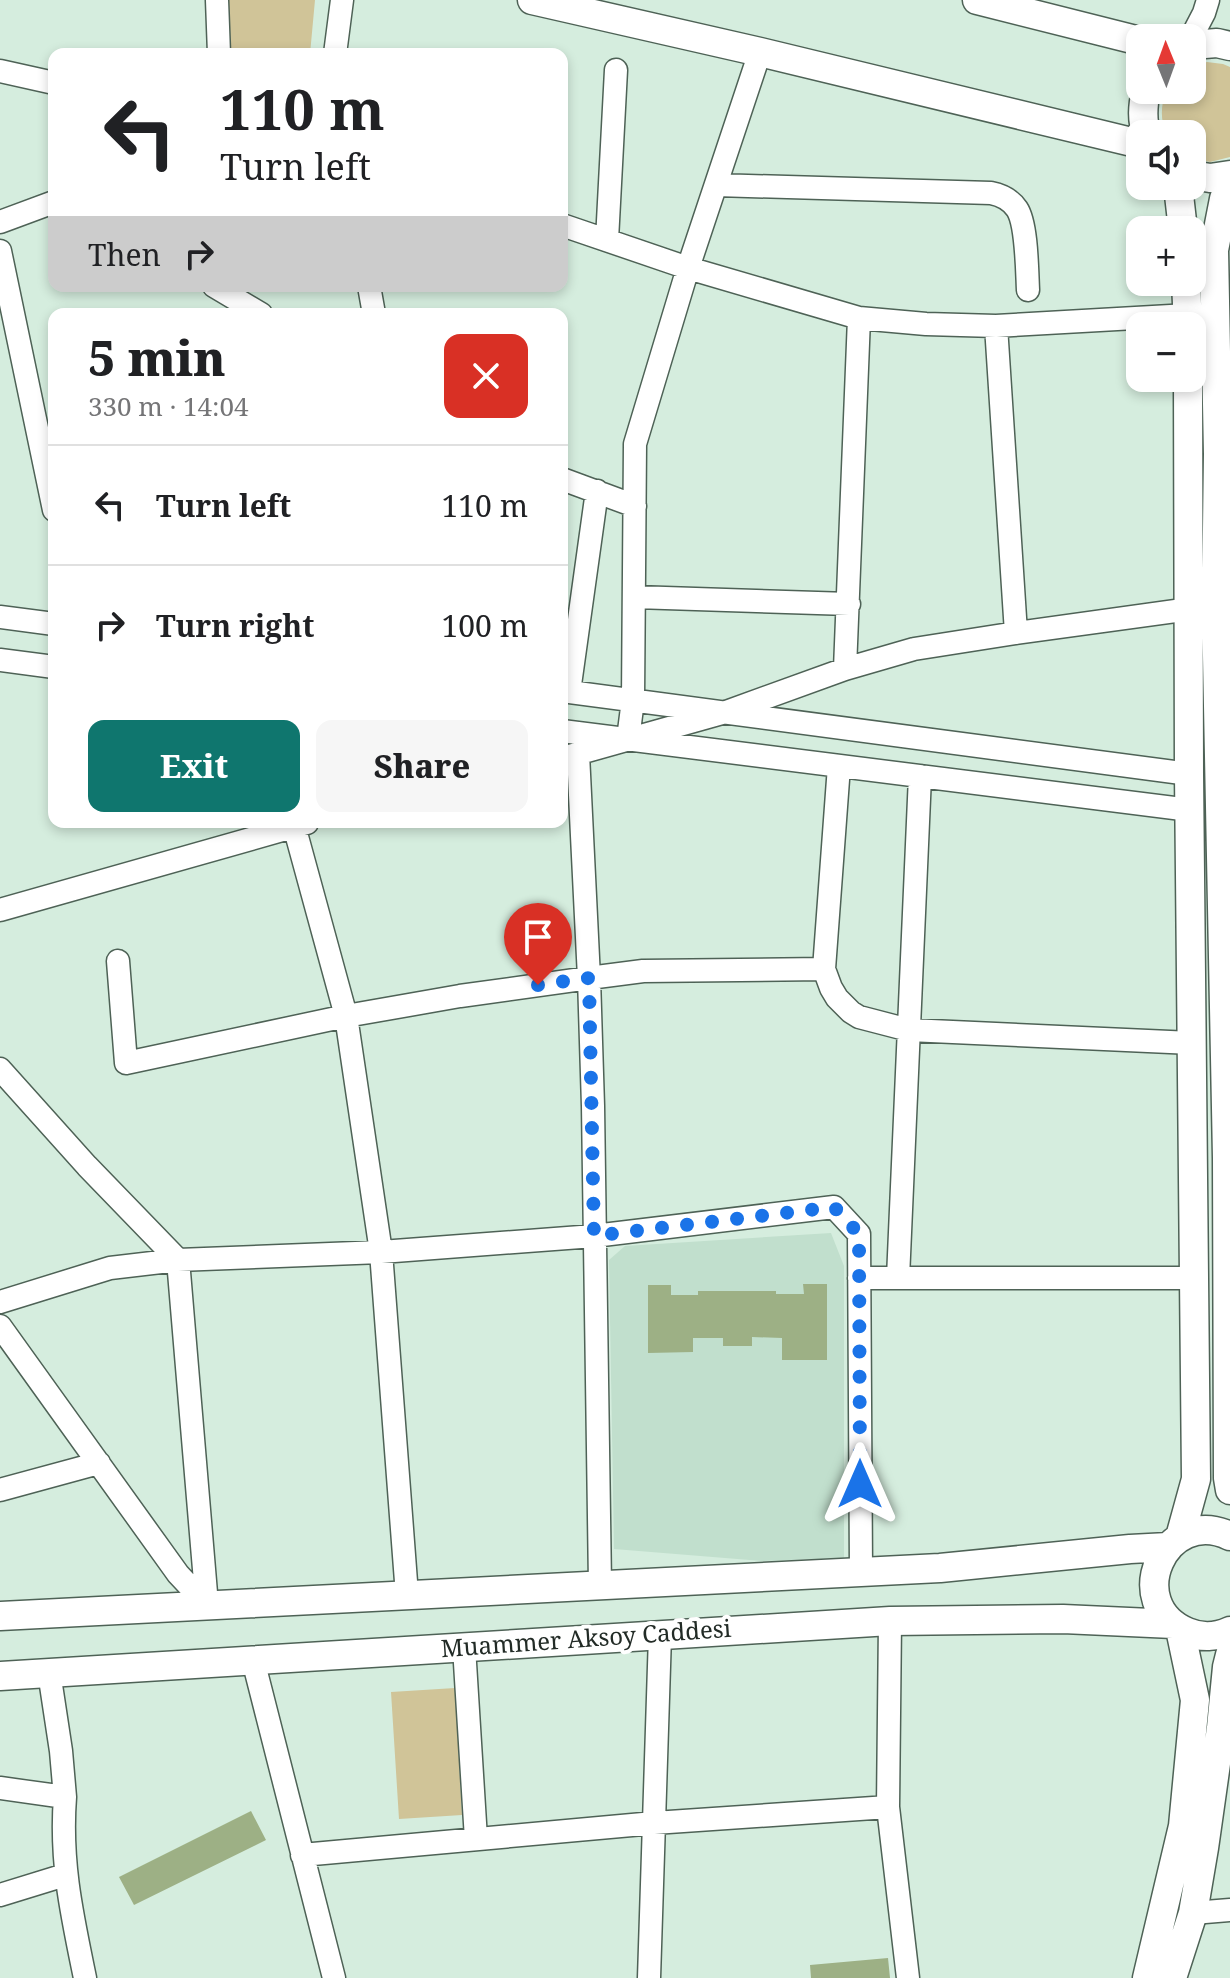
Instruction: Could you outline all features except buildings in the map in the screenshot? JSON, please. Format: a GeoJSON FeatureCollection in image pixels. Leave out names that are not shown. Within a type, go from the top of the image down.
{"type":"FeatureCollection","features":[{"type":"Feature","properties":{"kind":"main road"},"geometry":{"type":"LineString","coordinates":[[532,0],[1126,141]]}},
{"type":"Feature","properties":{"kind":"main road"},"geometry":{"type":"LineString","coordinates":[[978,0],[1126,37]]}},
{"type":"Feature","properties":{"kind":"main road"},"geometry":{"type":"LineString","coordinates":[[1206,44],[1230,46]]}},
{"type":"Feature","properties":{"kind":"main road"},"geometry":{"type":"LineString","coordinates":[[1206,177],[1230,175]]}},
{"type":"Feature","properties":{"kind":"main road"},"geometry":{"type":"LineString","coordinates":[[1230,182],[1214,250],[1223,320],[1224,454],[1216,605],[1226,813],[1230,1490]]}},
{"type":"Feature","properties":{"kind":"main road"},"geometry":{"type":"LineString","coordinates":[[1147,1978],[1183,1826],[1195,1700],[1177,1626],[1167,1619],[1154,1591],[1154,1575],[1159,1560],[1174,1542],[1196,1479],[1188,392]]}},
{"type":"Feature","properties":{"kind":"main road","name":"Muammer Aksoy Caddesi"},"geometry":{"type":"LineString","coordinates":[[0,1616],[940,1568],[1130,1549],[1174,1542],[1194,1531],[1209,1530],[1230,1536]]}},
{"type":"Feature","properties":{"kind":"main road","name":"Muammer Aksoy Caddesi"},"geometry":{"type":"LineString","coordinates":[[0,1676],[890,1621],[1063,1619],[1177,1626],[1194,1635],[1209,1636],[1230,1631]]}},
{"type":"Feature","properties":{"kind":"main road"},"geometry":{"type":"LineString","coordinates":[[1172,1978],[1193,1913],[1223,1759],[1230,1655]]}},
{"type":"Feature","properties":{"kind":"street"},"geometry":{"type":"LineString","coordinates":[[217,0],[219,48]]}},
{"type":"Feature","properties":{"kind":"street"},"geometry":{"type":"LineString","coordinates":[[336,48],[342,0]]}},
{"type":"Feature","properties":{"kind":"street"},"geometry":{"type":"LineString","coordinates":[[1198,24],[1208,0]]}},
{"type":"Feature","properties":{"kind":"street"},"geometry":{"type":"LineString","coordinates":[[628,739],[633,700],[635,444],[688,268],[760,52]]}},
{"type":"Feature","properties":{"kind":"street"},"geometry":{"type":"LineString","coordinates":[[607,240],[616,70]]}},
{"type":"Feature","properties":{"kind":"street"},"geometry":{"type":"LineString","coordinates":[[0,71],[48,82]]}},
{"type":"Feature","properties":{"kind":"street"},"geometry":{"type":"LineString","coordinates":[[716,185],[999,195],[1013,204],[1020,215],[1028,290]]}},
{"type":"Feature","properties":{"kind":"street"},"geometry":{"type":"LineString","coordinates":[[0,222],[48,204]]}},
{"type":"Feature","properties":{"kind":"street"},"geometry":{"type":"LineString","coordinates":[[568,227],[688,268],[859,318],[996,326],[1126,322]]}},
{"type":"Feature","properties":{"kind":"street"},"geometry":{"type":"LineString","coordinates":[[0,251],[48,468]]}},
{"type":"Feature","properties":{"kind":"street"},"geometry":{"type":"LineString","coordinates":[[224,292],[251,308]]}},
{"type":"Feature","properties":{"kind":"street"},"geometry":{"type":"LineString","coordinates":[[845,669],[859,318]]}},
{"type":"Feature","properties":{"kind":"street"},"geometry":{"type":"LineString","coordinates":[[996,326],[1016,633]]}},
{"type":"Feature","properties":{"kind":"street"},"geometry":{"type":"LineString","coordinates":[[568,481],[635,506]]}},
{"type":"Feature","properties":{"kind":"street"},"geometry":{"type":"LineString","coordinates":[[568,672],[597,491]]}},
{"type":"Feature","properties":{"kind":"street"},"geometry":{"type":"LineString","coordinates":[[635,597],[849,604]]}},
{"type":"Feature","properties":{"kind":"street"},"geometry":{"type":"LineString","coordinates":[[600,1585],[589,978],[570,756],[726,712],[845,669],[914,649],[1190,609]]}},
{"type":"Feature","properties":{"kind":"street"},"geometry":{"type":"LineString","coordinates":[[0,617],[48,623]]}},
{"type":"Feature","properties":{"kind":"street"},"geometry":{"type":"LineString","coordinates":[[0,660],[48,666]]}},
{"type":"Feature","properties":{"kind":"street"},"geometry":{"type":"LineString","coordinates":[[568,691],[1189,774]]}},
{"type":"Feature","properties":{"kind":"street"},"geometry":{"type":"LineString","coordinates":[[568,732],[1190,810]]}},
{"type":"Feature","properties":{"kind":"street"},"geometry":{"type":"LineString","coordinates":[[839,766],[824,969],[837,998],[851,1012],[859,1017],[909,1030],[1192,1043]]}},
{"type":"Feature","properties":{"kind":"street"},"geometry":{"type":"LineString","coordinates":[[898,1278],[920,776]]}},
{"type":"Feature","properties":{"kind":"street"},"geometry":{"type":"LineString","coordinates":[[0,910],[282,828]]}},
{"type":"Feature","properties":{"kind":"street"},"geometry":{"type":"LineString","coordinates":[[300,828],[346,1016],[381,1252],[407,1595]]}},
{"type":"Feature","properties":{"kind":"street"},"geometry":{"type":"LineString","coordinates":[[118,961],[126,1063],[346,1016],[589,978],[643,971],[824,969]]}},
{"type":"Feature","properties":{"kind":"street"},"geometry":{"type":"LineString","coordinates":[[0,1069],[87,1166],[178,1260],[207,1605]]}},
{"type":"Feature","properties":{"kind":"street"},"geometry":{"type":"LineString","coordinates":[[0,1302],[110,1268],[178,1260],[381,1252],[594,1236],[834,1207],[859,1234],[861,1572]]}},
{"type":"Feature","properties":{"kind":"street"},"geometry":{"type":"LineString","coordinates":[[859,1278],[1195,1278]]}},
{"type":"Feature","properties":{"kind":"street"},"geometry":{"type":"LineString","coordinates":[[3,1335],[178,1574],[207,1605]]}},
{"type":"Feature","properties":{"kind":"street"},"geometry":{"type":"LineString","coordinates":[[0,1490],[99,1463]]}},
{"type":"Feature","properties":{"kind":"street"},"geometry":{"type":"LineString","coordinates":[[890,1621],[888,1807],[908,1978]]}},
{"type":"Feature","properties":{"kind":"street"},"geometry":{"type":"LineString","coordinates":[[649,1978],[660,1635]]}},
{"type":"Feature","properties":{"kind":"street"},"geometry":{"type":"LineString","coordinates":[[464,1647],[476,1839]]}},
{"type":"Feature","properties":{"kind":"street"},"geometry":{"type":"LineString","coordinates":[[253,1660],[334,1978]]}},
{"type":"Feature","properties":{"kind":"street"},"geometry":{"type":"LineString","coordinates":[[49,1672],[65,1797],[65,1875],[85,1978]]}},
{"type":"Feature","properties":{"kind":"street"},"geometry":{"type":"LineString","coordinates":[[0,1788],[65,1797]]}},
{"type":"Feature","properties":{"kind":"street"},"geometry":{"type":"LineString","coordinates":[[302,1855],[654,1823],[888,1807]]}},
{"type":"Feature","properties":{"kind":"street"},"geometry":{"type":"LineString","coordinates":[[0,1895],[65,1875]]}},
{"type":"Feature","properties":{"kind":"street"},"geometry":{"type":"LineString","coordinates":[[1193,1913],[1230,1910]]}},
{"type":"Feature","properties":{"kind":"shaded area"},"geometry":{"type":"Polygon","coordinates":[[[226,0],[315,0],[311,48],[229,48],[226,0]]]}},
{"type":"Feature","properties":{"kind":"shaded area"},"geometry":{"type":"Polygon","coordinates":[[[1206,62],[1230,67],[1230,157],[1210,162],[1206,161],[1206,120],[1163,120],[1162,112],[1163,104],[1206,104],[1206,62]]]}},
{"type":"Feature","properties":{"kind":"shaded area"},"geometry":{"type":"Polygon","coordinates":[[[831,1233],[844,1266],[844,1558],[762,1561],[614,1549],[609,1260],[625,1246],[831,1233]]]}},
{"type":"Feature","properties":{"kind":"shaded area"},"geometry":{"type":"Polygon","coordinates":[[[455,1688],[462,1815],[399,1819],[391,1692],[455,1688]]]}},
{"type":"Feature","properties":{"kind":"route"},"geometry":{"type":"LineString","coordinates":[[538,985],[589,978],[594,1236],[834,1207],[859,1234],[860,1484]]}}]}
